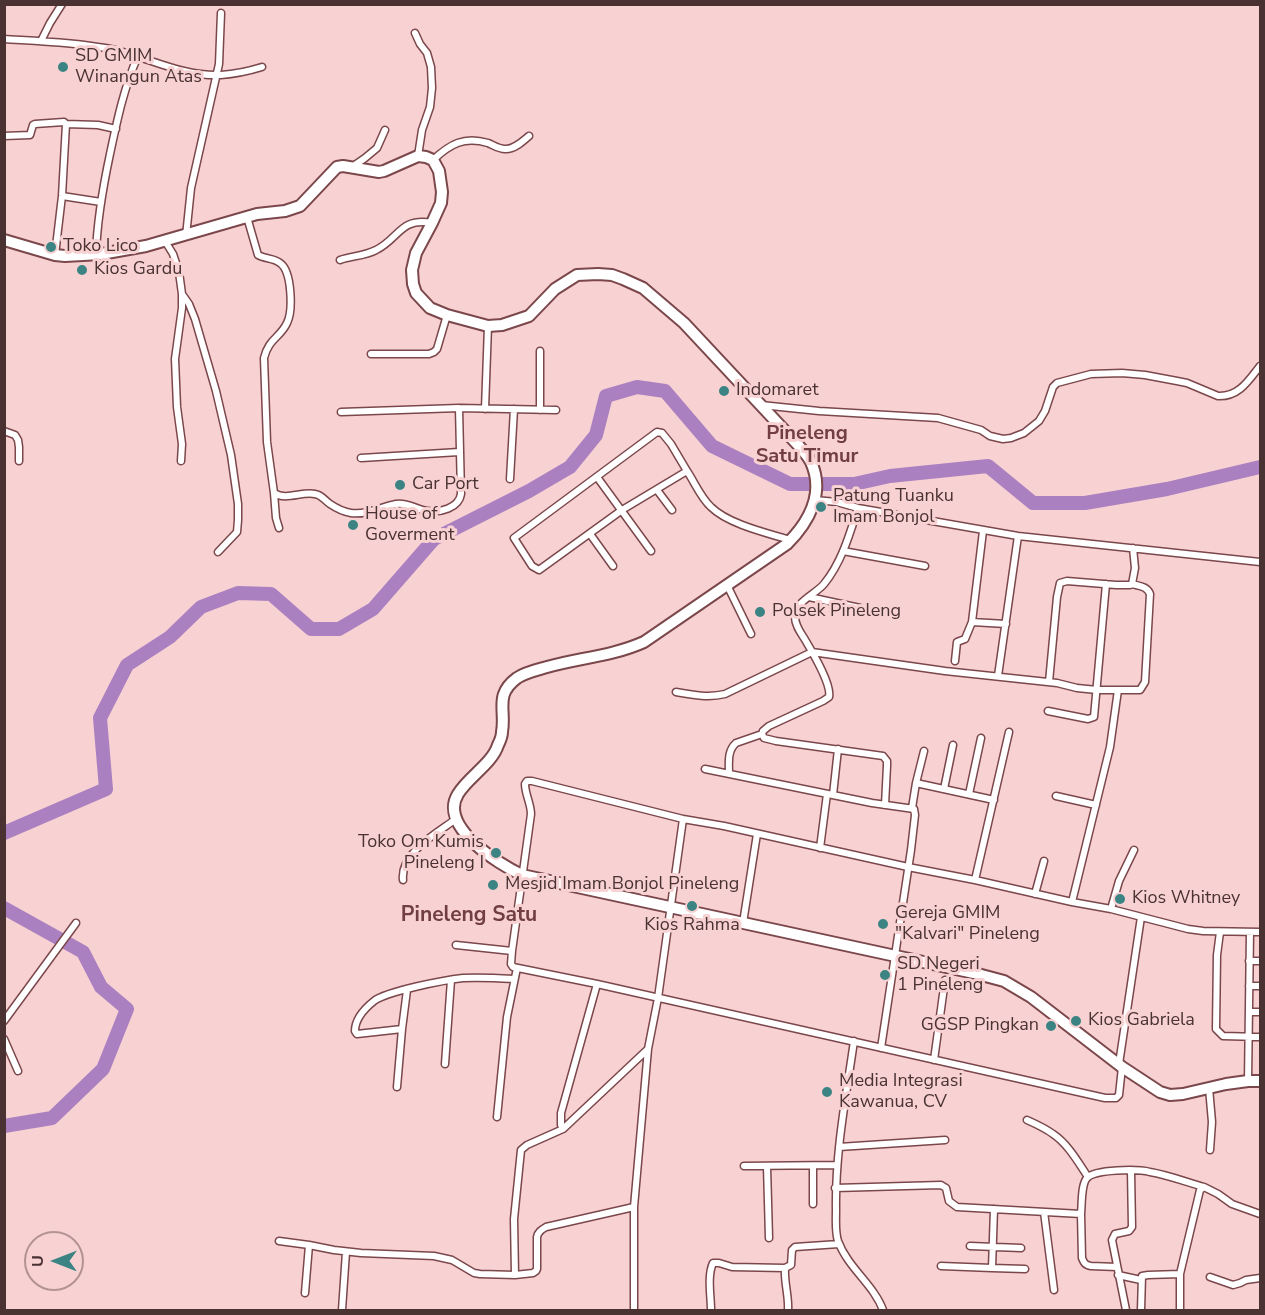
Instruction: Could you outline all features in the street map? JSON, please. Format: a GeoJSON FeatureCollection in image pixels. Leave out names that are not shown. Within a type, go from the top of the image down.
{"type":"FeatureCollection","features":[{"type":"Feature","properties":{"kind":"highway"},"geometry":{"type":"LineString","coordinates":[[4,240],[65,256],[96,254],[146,246],[248,217],[300,206],[337,167],[379,172],[418,156],[433,160],[439,171],[442,192],[441,203],[414,259],[412,270],[412,284],[426,305],[447,315],[488,326],[502,325],[529,316],[555,289],[577,275],[612,275],[643,288],[684,323],[800,446],[809,459],[815,475],[816,496],[803,525],[790,540],[639,644],[608,654],[567,661],[522,675],[512,682],[502,698],[502,732],[497,750],[468,780],[458,794],[454,806],[456,819],[491,857],[522,875],[1004,981],[1032,997],[1149,1086],[1166,1094],[1183,1094],[1248,1081],[1260,1081]]}},
{"type":"Feature","properties":{"kind":"street"},"geometry":{"type":"LineString","coordinates":[[41,41],[62,4]]}},
{"type":"Feature","properties":{"kind":"street"},"geometry":{"type":"LineString","coordinates":[[186,236],[191,188],[219,64],[221,13]]}},
{"type":"Feature","properties":{"kind":"street"},"geometry":{"type":"LineString","coordinates":[[415,33],[427,53],[431,67],[432,88],[430,107],[422,130],[418,156]]}},
{"type":"Feature","properties":{"kind":"street"},"geometry":{"type":"LineString","coordinates":[[4,39],[106,48],[183,71],[216,75],[262,67]]}},
{"type":"Feature","properties":{"kind":"street"},"geometry":{"type":"LineString","coordinates":[[96,254],[97,226],[116,129],[122,101],[138,56]]}},
{"type":"Feature","properties":{"kind":"street"},"geometry":{"type":"LineString","coordinates":[[4,136],[30,135],[35,123],[64,122],[116,129]]}},
{"type":"Feature","properties":{"kind":"street"},"geometry":{"type":"LineString","coordinates":[[55,255],[62,196],[66,124]]}},
{"type":"Feature","properties":{"kind":"street"},"geometry":{"type":"LineString","coordinates":[[351,167],[377,148],[385,130]]}},
{"type":"Feature","properties":{"kind":"street"},"geometry":{"type":"LineString","coordinates":[[433,160],[451,145],[471,139],[506,149],[514,147],[529,135]]}},
{"type":"Feature","properties":{"kind":"street"},"geometry":{"type":"LineString","coordinates":[[62,196],[101,202]]}},
{"type":"Feature","properties":{"kind":"street"},"geometry":{"type":"LineString","coordinates":[[248,217],[258,255],[280,263],[285,268],[290,291],[289,320],[282,331],[270,342],[264,358],[267,442],[279,528]]}},
{"type":"Feature","properties":{"kind":"street"},"geometry":{"type":"LineString","coordinates":[[340,260],[380,249],[400,229],[411,224],[420,221],[432,223]]}},
{"type":"Feature","properties":{"kind":"street"},"geometry":{"type":"LineString","coordinates":[[165,242],[173,254],[179,272],[182,294],[182,316],[176,359],[177,407],[182,444],[181,461]]}},
{"type":"Feature","properties":{"kind":"street"},"geometry":{"type":"LineString","coordinates":[[182,294],[195,319],[216,391],[235,480],[238,504],[237,532],[218,552]]}},
{"type":"Feature","properties":{"kind":"street"},"geometry":{"type":"LineString","coordinates":[[371,354],[429,354],[434,352],[437,349],[447,315]]}},
{"type":"Feature","properties":{"kind":"street"},"geometry":{"type":"LineString","coordinates":[[485,409],[488,326]]}},
{"type":"Feature","properties":{"kind":"street"},"geometry":{"type":"LineString","coordinates":[[540,351],[540,410]]}},
{"type":"Feature","properties":{"kind":"street"},"geometry":{"type":"LineString","coordinates":[[760,405],[938,418],[981,430],[990,435],[1011,438],[1039,421],[1053,387],[1062,381],[1091,374],[1145,375],[1187,383],[1223,397],[1243,387],[1260,366]]}},
{"type":"Feature","properties":{"kind":"street"},"geometry":{"type":"LineString","coordinates":[[274,493],[282,496],[318,495],[330,504],[350,513],[363,513],[397,504],[405,504],[428,512],[453,507],[460,500],[461,494],[459,408]]}},
{"type":"Feature","properties":{"kind":"street"},"geometry":{"type":"LineString","coordinates":[[341,412],[459,408],[556,410]]}},
{"type":"Feature","properties":{"kind":"street"},"geometry":{"type":"LineString","coordinates":[[510,479],[513,409]]}},
{"type":"Feature","properties":{"kind":"street"},"geometry":{"type":"LineString","coordinates":[[4,431],[15,435],[18,440],[19,461]]}},
{"type":"Feature","properties":{"kind":"street"},"geometry":{"type":"LineString","coordinates":[[687,471],[622,510],[538,570],[532,566],[514,538],[515,535],[662,432],[671,444],[706,502],[717,513],[737,523],[790,540]]}},
{"type":"Feature","properties":{"kind":"street"},"geometry":{"type":"LineString","coordinates":[[361,458],[459,452]]}},
{"type":"Feature","properties":{"kind":"street"},"geometry":{"type":"LineString","coordinates":[[597,477],[651,551]]}},
{"type":"Feature","properties":{"kind":"street"},"geometry":{"type":"LineString","coordinates":[[657,490],[672,510]]}},
{"type":"Feature","properties":{"kind":"street"},"geometry":{"type":"LineString","coordinates":[[816,496],[858,508],[983,531],[1260,562]]}},
{"type":"Feature","properties":{"kind":"street"},"geometry":{"type":"LineString","coordinates":[[729,774],[729,752],[732,746],[762,734],[769,726],[830,697],[830,688],[798,629],[794,616],[799,606],[828,579],[843,551],[858,508]]}},
{"type":"Feature","properties":{"kind":"street"},"geometry":{"type":"LineString","coordinates":[[955,661],[957,642],[965,639],[972,622],[983,531]]}},
{"type":"Feature","properties":{"kind":"street"},"geometry":{"type":"LineString","coordinates":[[590,534],[613,566]]}},
{"type":"Feature","properties":{"kind":"street"},"geometry":{"type":"LineString","coordinates":[[999,676],[1018,536]]}},
{"type":"Feature","properties":{"kind":"street"},"geometry":{"type":"LineString","coordinates":[[1132,584],[1135,568],[1133,548]]}},
{"type":"Feature","properties":{"kind":"street"},"geometry":{"type":"LineString","coordinates":[[843,551],[925,566]]}},
{"type":"Feature","properties":{"kind":"street"},"geometry":{"type":"LineString","coordinates":[[676,692],[703,696],[725,694],[812,652],[945,671],[1049,682],[1077,688],[1140,690],[1145,682],[1150,594],[1148,590],[1132,584],[1126,586],[1067,581],[1060,583],[1049,682]]}},
{"type":"Feature","properties":{"kind":"street"},"geometry":{"type":"LineString","coordinates":[[1048,711],[1094,717],[1106,584]]}},
{"type":"Feature","properties":{"kind":"street"},"geometry":{"type":"LineString","coordinates":[[727,585],[751,634]]}},
{"type":"Feature","properties":{"kind":"street"},"geometry":{"type":"LineString","coordinates":[[809,597],[860,608]]}},
{"type":"Feature","properties":{"kind":"street"},"geometry":{"type":"LineString","coordinates":[[972,622],[1006,624]]}},
{"type":"Feature","properties":{"kind":"street"},"geometry":{"type":"LineString","coordinates":[[1072,902],[1110,747],[1118,690]]}},
{"type":"Feature","properties":{"kind":"street"},"geometry":{"type":"LineString","coordinates":[[975,880],[1010,732]]}},
{"type":"Feature","properties":{"kind":"street"},"geometry":{"type":"LineString","coordinates":[[762,734],[764,738],[776,741],[883,756],[887,766],[885,805]]}},
{"type":"Feature","properties":{"kind":"street"},"geometry":{"type":"LineString","coordinates":[[969,794],[981,738]]}},
{"type":"Feature","properties":{"kind":"street"},"geometry":{"type":"LineString","coordinates":[[944,789],[953,745]]}},
{"type":"Feature","properties":{"kind":"street"},"geometry":{"type":"LineString","coordinates":[[820,848],[838,749]]}},
{"type":"Feature","properties":{"kind":"street"},"geometry":{"type":"LineString","coordinates":[[881,1048],[909,867],[915,813],[912,808],[924,751]]}},
{"type":"Feature","properties":{"kind":"street"},"geometry":{"type":"LineString","coordinates":[[705,769],[830,795],[912,808]]}},
{"type":"Feature","properties":{"kind":"street"},"geometry":{"type":"LineString","coordinates":[[1141,918],[1119,1095],[1109,1099],[517,968],[511,964],[531,810],[525,789],[527,781],[683,819],[1111,909],[1188,929],[1260,932]]}},
{"type":"Feature","properties":{"kind":"street"},"geometry":{"type":"LineString","coordinates":[[916,783],[994,800]]}},
{"type":"Feature","properties":{"kind":"street"},"geometry":{"type":"LineString","coordinates":[[1056,796],[1096,805]]}},
{"type":"Feature","properties":{"kind":"street"},"geometry":{"type":"LineString","coordinates":[[403,880],[403,867],[415,851],[456,819]]}},
{"type":"Feature","properties":{"kind":"street"},"geometry":{"type":"LineString","coordinates":[[634,1311],[634,1207],[648,1049],[658,998],[683,819]]}},
{"type":"Feature","properties":{"kind":"street"},"geometry":{"type":"LineString","coordinates":[[743,924],[757,834]]}},
{"type":"Feature","properties":{"kind":"street"},"geometry":{"type":"LineString","coordinates":[[1111,909],[1119,880],[1134,850]]}},
{"type":"Feature","properties":{"kind":"street"},"geometry":{"type":"LineString","coordinates":[[1035,894],[1044,861]]}},
{"type":"Feature","properties":{"kind":"street"},"geometry":{"type":"LineString","coordinates":[[4,1021],[76,923]]}},
{"type":"Feature","properties":{"kind":"street"},"geometry":{"type":"LineString","coordinates":[[1220,932],[1217,955],[1216,1029],[1223,1036],[1260,1037]]}},
{"type":"Feature","properties":{"kind":"street"},"geometry":{"type":"LineString","coordinates":[[1248,1081],[1250,932]]}},
{"type":"Feature","properties":{"kind":"street"},"geometry":{"type":"LineString","coordinates":[[456,945],[512,951]]}},
{"type":"Feature","properties":{"kind":"street"},"geometry":{"type":"LineString","coordinates":[[1249,961],[1260,961]]}},
{"type":"Feature","properties":{"kind":"street"},"geometry":{"type":"LineString","coordinates":[[497,1117],[503,1049],[517,968]]}},
{"type":"Feature","properties":{"kind":"street"},"geometry":{"type":"LineString","coordinates":[[402,1029],[357,1034],[355,1031],[357,1018],[373,1002],[385,996],[451,980],[514,979]]}},
{"type":"Feature","properties":{"kind":"street"},"geometry":{"type":"LineString","coordinates":[[445,1064],[451,980]]}},
{"type":"Feature","properties":{"kind":"street"},"geometry":{"type":"LineString","coordinates":[[934,1060],[945,980]]}},
{"type":"Feature","properties":{"kind":"street"},"geometry":{"type":"LineString","coordinates":[[563,1129],[561,1113],[597,984]]}},
{"type":"Feature","properties":{"kind":"street"},"geometry":{"type":"LineString","coordinates":[[1249,986],[1260,986]]}},
{"type":"Feature","properties":{"kind":"street"},"geometry":{"type":"LineString","coordinates":[[397,1087],[407,990]]}},
{"type":"Feature","properties":{"kind":"street"},"geometry":{"type":"LineString","coordinates":[[1249,1012],[1260,1012]]}},
{"type":"Feature","properties":{"kind":"street"},"geometry":{"type":"LineString","coordinates":[[4,1039],[18,1071]]}},
{"type":"Feature","properties":{"kind":"street"},"geometry":{"type":"LineString","coordinates":[[854,1041],[837,1165],[836,1230],[839,1244],[879,1301],[883,1311]]}},
{"type":"Feature","properties":{"kind":"street"},"geometry":{"type":"LineString","coordinates":[[515,1275],[514,1219],[520,1150],[527,1144],[563,1129],[648,1049]]}},
{"type":"Feature","properties":{"kind":"street"},"geometry":{"type":"LineString","coordinates":[[1209,1088],[1212,1122],[1210,1150]]}},
{"type":"Feature","properties":{"kind":"street"},"geometry":{"type":"LineString","coordinates":[[1027,1120],[1059,1138],[1088,1177]]}},
{"type":"Feature","properties":{"kind":"street"},"geometry":{"type":"LineString","coordinates":[[839,1147],[945,1140]]}},
{"type":"Feature","properties":{"kind":"street"},"geometry":{"type":"LineString","coordinates":[[744,1166],[837,1165]]}},
{"type":"Feature","properties":{"kind":"street"},"geometry":{"type":"LineString","coordinates":[[766,1166],[769,1238]]}},
{"type":"Feature","properties":{"kind":"street"},"geometry":{"type":"LineString","coordinates":[[813,1166],[813,1204]]}},
{"type":"Feature","properties":{"kind":"street"},"geometry":{"type":"LineString","coordinates":[[1126,1311],[1112,1242],[1113,1236],[1117,1233],[1129,1231],[1132,1227],[1131,1171]]}},
{"type":"Feature","properties":{"kind":"street"},"geometry":{"type":"LineString","coordinates":[[1117,1267],[1087,1265],[1082,1258],[1081,1214],[1084,1182],[1094,1173],[1149,1171],[1204,1187],[1232,1204],[1260,1214]]}},
{"type":"Feature","properties":{"kind":"street"},"geometry":{"type":"LineString","coordinates":[[836,1188],[941,1185],[946,1188],[948,1199],[955,1206],[1081,1214]]}},
{"type":"Feature","properties":{"kind":"street"},"geometry":{"type":"LineString","coordinates":[[1180,1311],[1180,1274],[1197,1197],[1204,1187]]}},
{"type":"Feature","properties":{"kind":"street"},"geometry":{"type":"LineString","coordinates":[[279,1240],[346,1252],[434,1256],[453,1260],[477,1274],[515,1275],[536,1271],[537,1237],[539,1231],[544,1228],[634,1207]]}},
{"type":"Feature","properties":{"kind":"street"},"geometry":{"type":"LineString","coordinates":[[992,1268],[994,1209]]}},
{"type":"Feature","properties":{"kind":"street"},"geometry":{"type":"LineString","coordinates":[[1044,1212],[1054,1290]]}},
{"type":"Feature","properties":{"kind":"street"},"geometry":{"type":"LineString","coordinates":[[711,1311],[713,1263],[732,1267],[785,1268],[791,1265],[792,1250],[795,1247],[839,1244]]}},
{"type":"Feature","properties":{"kind":"street"},"geometry":{"type":"LineString","coordinates":[[305,1293],[309,1245]]}},
{"type":"Feature","properties":{"kind":"street"},"geometry":{"type":"LineString","coordinates":[[970,1246],[1021,1248]]}},
{"type":"Feature","properties":{"kind":"street"},"geometry":{"type":"LineString","coordinates":[[342,1311],[346,1252]]}},
{"type":"Feature","properties":{"kind":"street"},"geometry":{"type":"LineString","coordinates":[[940,1266],[1025,1269]]}},
{"type":"Feature","properties":{"kind":"street"},"geometry":{"type":"LineString","coordinates":[[785,1268],[788,1311]]}},
{"type":"Feature","properties":{"kind":"street"},"geometry":{"type":"LineString","coordinates":[[1141,1311],[1142,1276],[1180,1274]]}},
{"type":"Feature","properties":{"kind":"street"},"geometry":{"type":"LineString","coordinates":[[1118,1275],[1141,1280]]}},
{"type":"Feature","properties":{"kind":"street"},"geometry":{"type":"LineString","coordinates":[[1210,1277],[1233,1285],[1260,1278]]}},
{"type":"Feature","properties":{"kind":"waterway"},"geometry":{"type":"LineString","coordinates":[[4,833],[106,789],[100,718],[127,665],[170,637],[201,607],[238,593],[271,594],[311,629],[339,629],[373,609],[434,539],[529,491],[570,467],[596,435],[606,396],[637,387],[665,391],[712,446],[790,484],[854,484],[890,476],[988,466],[1033,503],[1085,503],[1167,489],[1260,467]]}},
{"type":"Feature","properties":{"kind":"waterway"},"geometry":{"type":"LineString","coordinates":[[4,908],[83,952],[101,987],[127,1009],[103,1069],[52,1118],[4,1126]]}},
{"type":"Feature","properties":{"kind":"place","name":"SD GMIM Winangun Atas"},"geometry":{"type":"Point","coordinates":[63,67]}},
{"type":"Feature","properties":{"kind":"place","name":"Toko Lico"},"geometry":{"type":"Point","coordinates":[51,247]}},
{"type":"Feature","properties":{"kind":"place","name":"Kios Gardu"},"geometry":{"type":"Point","coordinates":[82,270]}},
{"type":"Feature","properties":{"kind":"place","name":"Indomaret"},"geometry":{"type":"Point","coordinates":[724,391]}},
{"type":"Feature","properties":{"kind":"place","name":"Car Port"},"geometry":{"type":"Point","coordinates":[400,485]}},
{"type":"Feature","properties":{"kind":"place","name":"Patung Tuanku Imam Bonjol"},"geometry":{"type":"Point","coordinates":[821,507]}},
{"type":"Feature","properties":{"kind":"place","name":"House of Goverment"},"geometry":{"type":"Point","coordinates":[353,525]}},
{"type":"Feature","properties":{"kind":"place","name":"Polsek Pineleng"},"geometry":{"type":"Point","coordinates":[760,612]}},
{"type":"Feature","properties":{"kind":"place","name":"Toko Om Kumis Pineleng I"},"geometry":{"type":"Point","coordinates":[496,853]}},
{"type":"Feature","properties":{"kind":"place","name":"Mesjid Imam Bonjol Pineleng"},"geometry":{"type":"Point","coordinates":[493,885]}},
{"type":"Feature","properties":{"kind":"place","name":"Kios Whitney"},"geometry":{"type":"Point","coordinates":[1120,899]}},
{"type":"Feature","properties":{"kind":"place","name":"Kios Rahma"},"geometry":{"type":"Point","coordinates":[692,906]}},
{"type":"Feature","properties":{"kind":"place","name":"Gereja GMIM \"Kalvari\" Pineleng"},"geometry":{"type":"Point","coordinates":[883,924]}},
{"type":"Feature","properties":{"kind":"place","name":"SD Negeri 1 Pineleng"},"geometry":{"type":"Point","coordinates":[885,975]}},
{"type":"Feature","properties":{"kind":"place","name":"Kios Gabriela"},"geometry":{"type":"Point","coordinates":[1076,1021]}},
{"type":"Feature","properties":{"kind":"place","name":"GGSP Pingkan"},"geometry":{"type":"Point","coordinates":[1051,1026]}},
{"type":"Feature","properties":{"kind":"place","name":"Media Integrasi Kawanua, CV"},"geometry":{"type":"Point","coordinates":[827,1092]}},
{"type":"Feature","properties":{"kind":"district","name":"Pineleng Satu Timur"},"geometry":{"type":"Point","coordinates":[807,446]}},
{"type":"Feature","properties":{"kind":"district","name":"Pineleng Satu"},"geometry":{"type":"Point","coordinates":[469,916]}}]}
